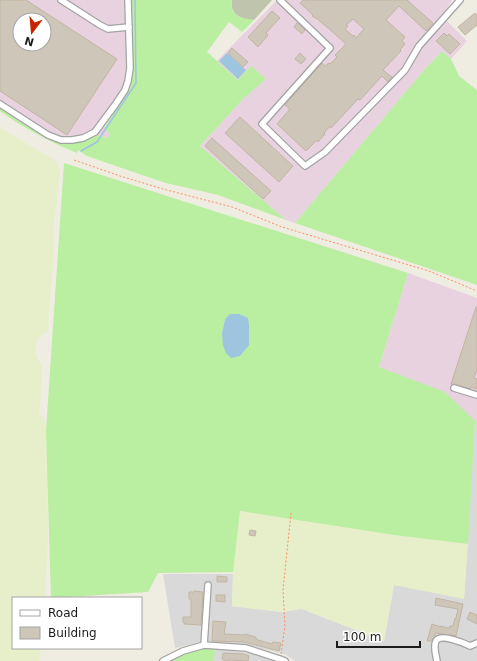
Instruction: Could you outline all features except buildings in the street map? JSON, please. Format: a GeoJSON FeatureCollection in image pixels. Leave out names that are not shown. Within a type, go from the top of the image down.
{"type":"FeatureCollection","features":[{"type":"Feature","properties":{"kind":"street"},"geometry":{"type":"LineString","coordinates":[[60,0],[108,29],[129,27]]}},
{"type":"Feature","properties":{"kind":"street"},"geometry":{"type":"LineString","coordinates":[[0,104],[48,134],[61,140],[83,138],[95,132],[115,106],[125,90],[128,81],[130,68],[128,0]]}},
{"type":"Feature","properties":{"kind":"street"},"geometry":{"type":"LineString","coordinates":[[280,0],[330,48],[262,124],[305,166],[325,152],[404,70],[419,46],[460,0]]}},
{"type":"Feature","properties":{"kind":"street"},"geometry":{"type":"LineString","coordinates":[[454,388],[477,395]]}},
{"type":"Feature","properties":{"kind":"street"},"geometry":{"type":"LineString","coordinates":[[204,645],[208,585]]}},
{"type":"Feature","properties":{"kind":"street"},"geometry":{"type":"LineString","coordinates":[[437,661],[435,650],[436,641],[438,639],[457,640],[470,646],[477,643]]}},
{"type":"Feature","properties":{"kind":"street"},"geometry":{"type":"LineString","coordinates":[[162,661],[204,645],[246,648],[283,660]]}},
{"type":"Feature","properties":{"kind":"path"},"geometry":{"type":"LineString","coordinates":[[74,160],[120,176],[232,207],[282,227],[429,271],[477,291]]}},
{"type":"Feature","properties":{"kind":"path"},"geometry":{"type":"LineString","coordinates":[[283,660],[285,626],[284,590],[290,513]]}},
{"type":"Feature","properties":{"kind":"shaded area"},"geometry":{"type":"Polygon","coordinates":[[[0,0],[132,0],[132,80],[130,89],[104,127],[110,134],[107,138],[97,135],[83,141],[63,143],[49,138],[0,107],[0,0]]]}},
{"type":"Feature","properties":{"kind":"shaded area"},"geometry":{"type":"Polygon","coordinates":[[[232,0],[272,0],[254,20],[243,19],[235,14],[232,8],[232,0]]]}},
{"type":"Feature","properties":{"kind":"shaded area"},"geometry":{"type":"Polygon","coordinates":[[[277,0],[452,0],[442,16],[467,41],[451,59],[442,51],[425,69],[295,223],[286,220],[200,146],[243,99],[266,79],[238,80],[217,61],[277,0]]]}},
{"type":"Feature","properties":{"kind":"shaded area"},"geometry":{"type":"Polygon","coordinates":[[[0,128],[53,159],[57,163],[60,171],[54,222],[53,268],[48,332],[43,334],[38,339],[35,349],[36,355],[42,367],[39,414],[44,419],[46,428],[48,534],[45,597],[12,597],[12,649],[41,649],[39,661],[0,661],[0,128]]]}},
{"type":"Feature","properties":{"kind":"shaded area"},"geometry":{"type":"Polygon","coordinates":[[[408,273],[477,298],[477,420],[475,421],[379,367],[408,273]]]}},
{"type":"Feature","properties":{"kind":"shaded area"},"geometry":{"type":"Polygon","coordinates":[[[477,420],[477,661],[295,661],[285,654],[241,644],[206,641],[175,648],[163,574],[233,574],[232,606],[281,612],[302,609],[384,641],[394,585],[464,598],[475,421],[477,420]]]}},
{"type":"Feature","properties":{"kind":"shaded area"},"geometry":{"type":"Polygon","coordinates":[[[240,511],[394,535],[468,544],[464,599],[394,585],[384,641],[302,609],[281,612],[232,606],[233,572],[240,511]]]}},
{"type":"Feature","properties":{"kind":"shaded area"},"geometry":{"type":"Polygon","coordinates":[[[215,649],[249,653],[282,661],[214,661],[215,649]]]}},
{"type":"Feature","properties":{"kind":"green space"},"geometry":{"type":"Polygon","coordinates":[[[132,0],[232,0],[234,13],[240,17],[254,20],[242,32],[229,22],[207,52],[238,80],[251,66],[266,79],[243,99],[200,146],[286,220],[218,195],[166,183],[145,176],[87,156],[78,150],[77,153],[37,134],[0,111],[0,107],[49,138],[63,143],[83,141],[97,135],[107,138],[110,134],[104,128],[130,89],[132,80],[132,0]]]}},
{"type":"Feature","properties":{"kind":"green space"},"geometry":{"type":"Polygon","coordinates":[[[442,51],[451,59],[459,76],[477,90],[477,285],[295,223],[425,69],[442,51]]]}},
{"type":"Feature","properties":{"kind":"green space"},"geometry":{"type":"Polygon","coordinates":[[[64,163],[408,273],[379,367],[445,392],[475,421],[468,544],[394,535],[240,511],[233,572],[158,573],[148,592],[51,597],[46,431],[64,163]],[[225,319],[222,333],[249,345],[249,326],[225,319]]]}},
{"type":"Feature","properties":{"kind":"green space"},"geometry":{"type":"Polygon","coordinates":[[[203,646],[215,647],[214,661],[168,661],[184,653],[203,646]]]}},
{"type":"Feature","properties":{"kind":"water"},"geometry":{"type":"Polygon","coordinates":[[[227,53],[246,70],[238,79],[219,61],[227,53]]]}},
{"type":"Feature","properties":{"kind":"water"},"geometry":{"type":"Polygon","coordinates":[[[230,314],[239,314],[248,318],[249,325],[249,345],[240,356],[231,358],[226,353],[223,345],[222,333],[225,319],[230,314]]]}},
{"type":"Feature","properties":{"kind":"waterway"},"geometry":{"type":"LineString","coordinates":[[81,151],[97,142],[136,83],[135,0]]}}]}
